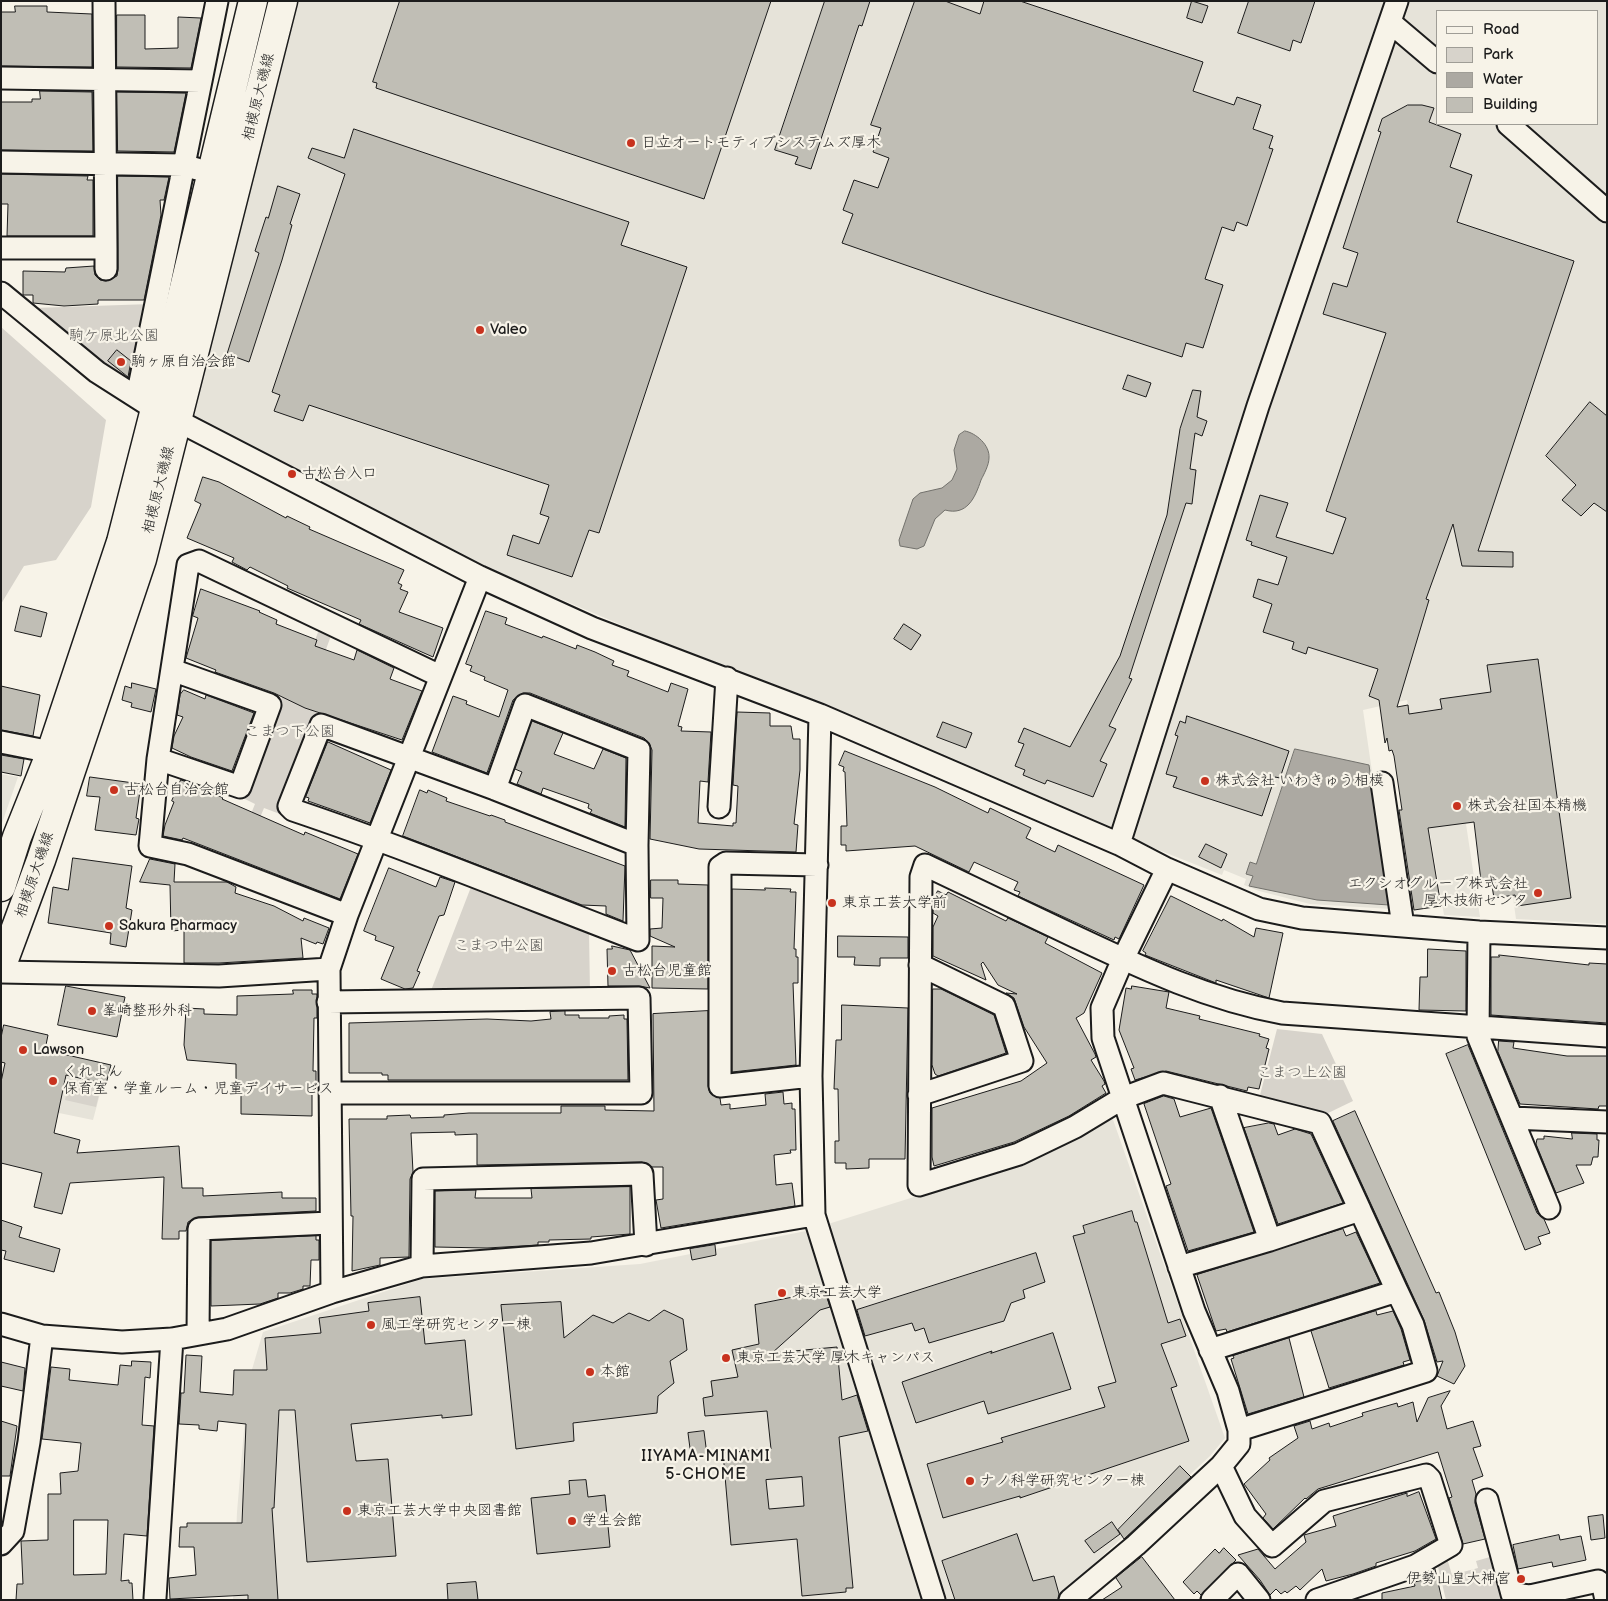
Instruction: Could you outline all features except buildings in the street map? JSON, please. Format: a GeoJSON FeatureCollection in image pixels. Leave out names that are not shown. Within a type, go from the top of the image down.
{"type":"FeatureCollection","features":[{"type":"Feature","properties":{"kind":"main road","name":"相模原大磯線"},"geometry":{"type":"LineString","coordinates":[[1,886],[17,837],[51,752],[121,542],[156,409],[253,1]]}},
{"type":"Feature","properties":{"kind":"main road","name":"相模原大磯線"},"geometry":{"type":"LineString","coordinates":[[1,970],[41,860],[142,559],[156,409],[239,177],[283,1]]}},
{"type":"Feature","properties":{"kind":"street"},"geometry":{"type":"LineString","coordinates":[[1,248],[106,258],[103,78],[104,1]]}},
{"type":"Feature","properties":{"kind":"street"},"geometry":{"type":"LineString","coordinates":[[156,409],[184,165],[217,1]]}},
{"type":"Feature","properties":{"kind":"street"},"geometry":{"type":"LineString","coordinates":[[1119,844],[1258,406],[1397,1]]}},
{"type":"Feature","properties":{"kind":"street"},"geometry":{"type":"LineString","coordinates":[[1391,22],[1436,61]]}},
{"type":"Feature","properties":{"kind":"street"},"geometry":{"type":"LineString","coordinates":[[1,78],[103,78],[201,81]]}},
{"type":"Feature","properties":{"kind":"street"},"geometry":{"type":"LineString","coordinates":[[1509,125],[1607,211]]}},
{"type":"Feature","properties":{"kind":"street"},"geometry":{"type":"LineString","coordinates":[[1,162],[184,165],[212,173],[239,177]]}},
{"type":"Feature","properties":{"kind":"street"},"geometry":{"type":"LineString","coordinates":[[1,293],[97,372],[156,409],[480,577],[592,628],[820,715],[1119,844],[1167,868],[1259,909],[1302,918],[1480,932],[1607,938]]}},
{"type":"Feature","properties":{"kind":"street"},"geometry":{"type":"LineString","coordinates":[[347,915],[197,857],[150,846],[158,759],[188,565],[199,561],[440,676]]}},
{"type":"Feature","properties":{"kind":"street"},"geometry":{"type":"LineString","coordinates":[[332,1292],[329,969],[347,915],[480,577]]}},
{"type":"Feature","properties":{"kind":"street"},"geometry":{"type":"LineString","coordinates":[[158,759],[240,787],[270,705],[172,670]]}},
{"type":"Feature","properties":{"kind":"street"},"geometry":{"type":"LineString","coordinates":[[719,807],[727,678]]}},
{"type":"Feature","properties":{"kind":"street"},"geometry":{"type":"LineString","coordinates":[[495,789],[525,705],[639,750],[638,940],[467,875],[378,838],[293,810],[290,806],[321,725],[638,844]]}},
{"type":"Feature","properties":{"kind":"street"},"geometry":{"type":"LineString","coordinates":[[820,715],[811,1076],[814,1216],[934,1600]]}},
{"type":"Feature","properties":{"kind":"street"},"geometry":{"type":"LineString","coordinates":[[1,742],[51,752]]}},
{"type":"Feature","properties":{"kind":"street"},"geometry":{"type":"LineString","coordinates":[[1388,791],[1403,926]]}},
{"type":"Feature","properties":{"kind":"street"},"geometry":{"type":"LineString","coordinates":[[811,1076],[720,1086],[720,867],[726,863],[817,865]]}},
{"type":"Feature","properties":{"kind":"street"},"geometry":{"type":"LineString","coordinates":[[1238,1430],[1426,1371],[1413,1325],[1320,1123],[1163,1083],[1123,1098],[1075,1127],[1019,1154],[919,1185],[921,877],[925,865],[1123,959],[1204,994],[1241,1005],[1282,1013],[1607,1036]]}},
{"type":"Feature","properties":{"kind":"street"},"geometry":{"type":"LineString","coordinates":[[1070,1600],[1136,1545],[1222,1466],[1239,1444],[1238,1430],[1228,1391],[1210,1350],[1179,1267],[1103,1038],[1102,1008],[1123,959],[1167,868]]}},
{"type":"Feature","properties":{"kind":"street"},"geometry":{"type":"LineString","coordinates":[[1480,932],[1476,1026],[1478,1036],[1549,1208]]}},
{"type":"Feature","properties":{"kind":"street"},"geometry":{"type":"LineString","coordinates":[[919,1094],[1022,1061],[1004,1006],[920,965]]}},
{"type":"Feature","properties":{"kind":"street"},"geometry":{"type":"LineString","coordinates":[[1,970],[219,976],[329,969]]}},
{"type":"Feature","properties":{"kind":"street"},"geometry":{"type":"LineString","coordinates":[[328,1002],[639,998],[641,1092],[330,1093]]}},
{"type":"Feature","properties":{"kind":"street"},"geometry":{"type":"LineString","coordinates":[[1220,1096],[1270,1240]]}},
{"type":"Feature","properties":{"kind":"street"},"geometry":{"type":"LineString","coordinates":[[1512,1118],[1607,1122]]}},
{"type":"Feature","properties":{"kind":"street"},"geometry":{"type":"LineString","coordinates":[[422,1266],[422,1179],[642,1174],[646,1245]]}},
{"type":"Feature","properties":{"kind":"street"},"geometry":{"type":"LineString","coordinates":[[1179,1267],[1270,1240],[1360,1210]]}},
{"type":"Feature","properties":{"kind":"street"},"geometry":{"type":"LineString","coordinates":[[1,1324],[42,1336],[122,1342],[172,1339],[227,1329],[332,1292],[422,1266],[591,1253],[814,1216]]}},
{"type":"Feature","properties":{"kind":"street"},"geometry":{"type":"LineString","coordinates":[[198,1333],[199,1229],[330,1223]]}},
{"type":"Feature","properties":{"kind":"street"},"geometry":{"type":"LineString","coordinates":[[1210,1350],[1397,1291]]}},
{"type":"Feature","properties":{"kind":"street"},"geometry":{"type":"LineString","coordinates":[[1,1544],[13,1531],[28,1442],[42,1336]]}},
{"type":"Feature","properties":{"kind":"street"},"geometry":{"type":"LineString","coordinates":[[151,1587],[172,1339]]}},
{"type":"Feature","properties":{"kind":"street"},"geometry":{"type":"LineString","coordinates":[[1222,1466],[1245,1516],[1272,1546],[1324,1501],[1426,1475],[1430,1479],[1451,1545],[1415,1566],[1317,1600]]}},
{"type":"Feature","properties":{"kind":"street"},"geometry":{"type":"LineString","coordinates":[[1488,1500],[1512,1594],[1530,1598],[1598,1581],[1603,1586],[1606,1600]]}},
{"type":"Feature","properties":{"kind":"street"},"geometry":{"type":"LineString","coordinates":[[1212,1600],[1238,1574],[1260,1600]]}},
{"type":"Feature","properties":{"kind":"shaded area"},"geometry":{"type":"Polygon","coordinates":[[[279,1],[1607,1],[1607,924],[1516,919],[1502,820],[1466,824],[1480,917],[1444,915],[1407,700],[1363,710],[1392,909],[1310,904],[1259,891],[1244,885],[1246,879],[1224,870],[1222,875],[1093,824],[482,566],[187,415],[279,1]]]}},
{"type":"Feature","properties":{"kind":"shaded area"},"geometry":{"type":"Polygon","coordinates":[[[1,774],[18,777],[1,826],[1,774]]]}},
{"type":"Feature","properties":{"kind":"shaded area","name":"くれよん 保育室・学童ルーム・児童デイサービス"},"geometry":{"type":"Polygon","coordinates":[[[108,1064],[93,1120],[1,1101],[1,1066],[39,1074],[108,1064]]]}},
{"type":"Feature","properties":{"kind":"shaded area","name":"東京工芸大学 厚木キャンパス"},"geometry":{"type":"Polygon","coordinates":[[[1111,1114],[1225,1438],[1210,1456],[1055,1600],[233,1600],[237,1512],[248,1383],[263,1332],[422,1279],[640,1264],[806,1231],[1028,1161],[1111,1114]]]}},
{"type":"Feature","properties":{"kind":"green space","name":"駒ケ原北公園"},"geometry":{"type":"Polygon","coordinates":[[[151,304],[136,382],[126,379],[99,363],[34,308],[151,304]]]}},
{"type":"Feature","properties":{"kind":"green space"},"geometry":{"type":"Polygon","coordinates":[[[1,327],[106,420],[91,507],[56,560],[24,566],[1,604],[1,327]]]}},
{"type":"Feature","properties":{"kind":"green space","name":"こまつ下公園"},"geometry":{"type":"Polygon","coordinates":[[[320,627],[332,633],[305,706],[319,713],[280,814],[264,808],[241,864],[232,860],[255,804],[243,798],[282,697],[292,701],[320,627]]]}},
{"type":"Feature","properties":{"kind":"green space","name":"こまつ中公園"},"geometry":{"type":"Polygon","coordinates":[[[471,887],[589,932],[590,992],[430,993],[471,887]]]}},
{"type":"Feature","properties":{"kind":"green space","name":"こまつ上公園"},"geometry":{"type":"Polygon","coordinates":[[[1277,1029],[1322,1034],[1353,1101],[1324,1115],[1259,1099],[1277,1029]]]}},
{"type":"Feature","properties":{"kind":"green space"},"geometry":{"type":"Polygon","coordinates":[[[69,1079],[101,1086],[96,1107],[65,1100],[69,1079]]]}},
{"type":"Feature","properties":{"kind":"green space"},"geometry":{"type":"Polygon","coordinates":[[[1497,1555],[1509,1600],[1446,1600],[1437,1563],[1447,1558],[1452,1575],[1478,1568],[1476,1561],[1497,1555]]]}},
{"type":"Feature","properties":{"kind":"water"},"geometry":{"type":"Polygon","coordinates":[[[965,431],[974,434],[981,440],[989,453],[989,461],[973,499],[964,508],[953,511],[945,510],[935,519],[924,546],[917,549],[900,546],[899,540],[913,499],[920,493],[942,488],[952,480],[957,469],[954,450],[959,435],[965,431]]]}},
{"type":"Feature","properties":{"kind":"water"},"geometry":{"type":"Polygon","coordinates":[[[1295,749],[1369,765],[1389,905],[1317,900],[1249,886],[1253,876],[1246,874],[1250,862],[1256,864],[1295,749]]]}},
{"type":"Feature","properties":{"kind":"place","name":"日立オートモティブシステムズ厚木"},"geometry":{"type":"Point","coordinates":[631,143]}},
{"type":"Feature","properties":{"kind":"place","name":"Valeo"},"geometry":{"type":"Point","coordinates":[480,330]}},
{"type":"Feature","properties":{"kind":"place","name":"駒ヶ原自治会館"},"geometry":{"type":"Point","coordinates":[121,362]}},
{"type":"Feature","properties":{"kind":"place","name":"古松台入口"},"geometry":{"type":"Point","coordinates":[292,474]}},
{"type":"Feature","properties":{"kind":"place","name":"株式会社 いわきゅう相模"},"geometry":{"type":"Point","coordinates":[1205,781]}},
{"type":"Feature","properties":{"kind":"place","name":"古松台自治会館"},"geometry":{"type":"Point","coordinates":[114,790]}},
{"type":"Feature","properties":{"kind":"place","name":"株式会社国本精機"},"geometry":{"type":"Point","coordinates":[1457,806]}},
{"type":"Feature","properties":{"kind":"place","name":"エクシオグループ株式会社 厚木技術センタ"},"geometry":{"type":"Point","coordinates":[1538,893]}},
{"type":"Feature","properties":{"kind":"place","name":"東京工芸大学前"},"geometry":{"type":"Point","coordinates":[832,903]}},
{"type":"Feature","properties":{"kind":"place","name":"Sakura Pharmacy"},"geometry":{"type":"Point","coordinates":[109,926]}},
{"type":"Feature","properties":{"kind":"place","name":"古松台児童館"},"geometry":{"type":"Point","coordinates":[612,971]}},
{"type":"Feature","properties":{"kind":"place","name":"峯崎整形外科"},"geometry":{"type":"Point","coordinates":[92,1011]}},
{"type":"Feature","properties":{"kind":"place","name":"Lawson"},"geometry":{"type":"Point","coordinates":[23,1050]}},
{"type":"Feature","properties":{"kind":"place","name":"くれよん 保育室・学童ルーム・児童デイサービス"},"geometry":{"type":"Point","coordinates":[53,1081]}},
{"type":"Feature","properties":{"kind":"place","name":"東京工芸大学"},"geometry":{"type":"Point","coordinates":[782,1293]}},
{"type":"Feature","properties":{"kind":"place","name":"風工学研究センター棟"},"geometry":{"type":"Point","coordinates":[371,1325]}},
{"type":"Feature","properties":{"kind":"place","name":"東京工芸大学 厚木キャンパス"},"geometry":{"type":"Point","coordinates":[726,1358]}},
{"type":"Feature","properties":{"kind":"place","name":"本館"},"geometry":{"type":"Point","coordinates":[590,1372]}},
{"type":"Feature","properties":{"kind":"place","name":"ナノ科学研究センター棟"},"geometry":{"type":"Point","coordinates":[970,1481]}},
{"type":"Feature","properties":{"kind":"place","name":"東京工芸大学中央図書館"},"geometry":{"type":"Point","coordinates":[347,1511]}},
{"type":"Feature","properties":{"kind":"place","name":"学生会館"},"geometry":{"type":"Point","coordinates":[572,1521]}},
{"type":"Feature","properties":{"kind":"place","name":"伊勢山皇大神宮"},"geometry":{"type":"Point","coordinates":[1521,1579]}},
{"type":"Feature","properties":{"kind":"district","name":"IIYAMA-MINAMI 5-CHOME"},"geometry":{"type":"Point","coordinates":[706,1466]}}]}
